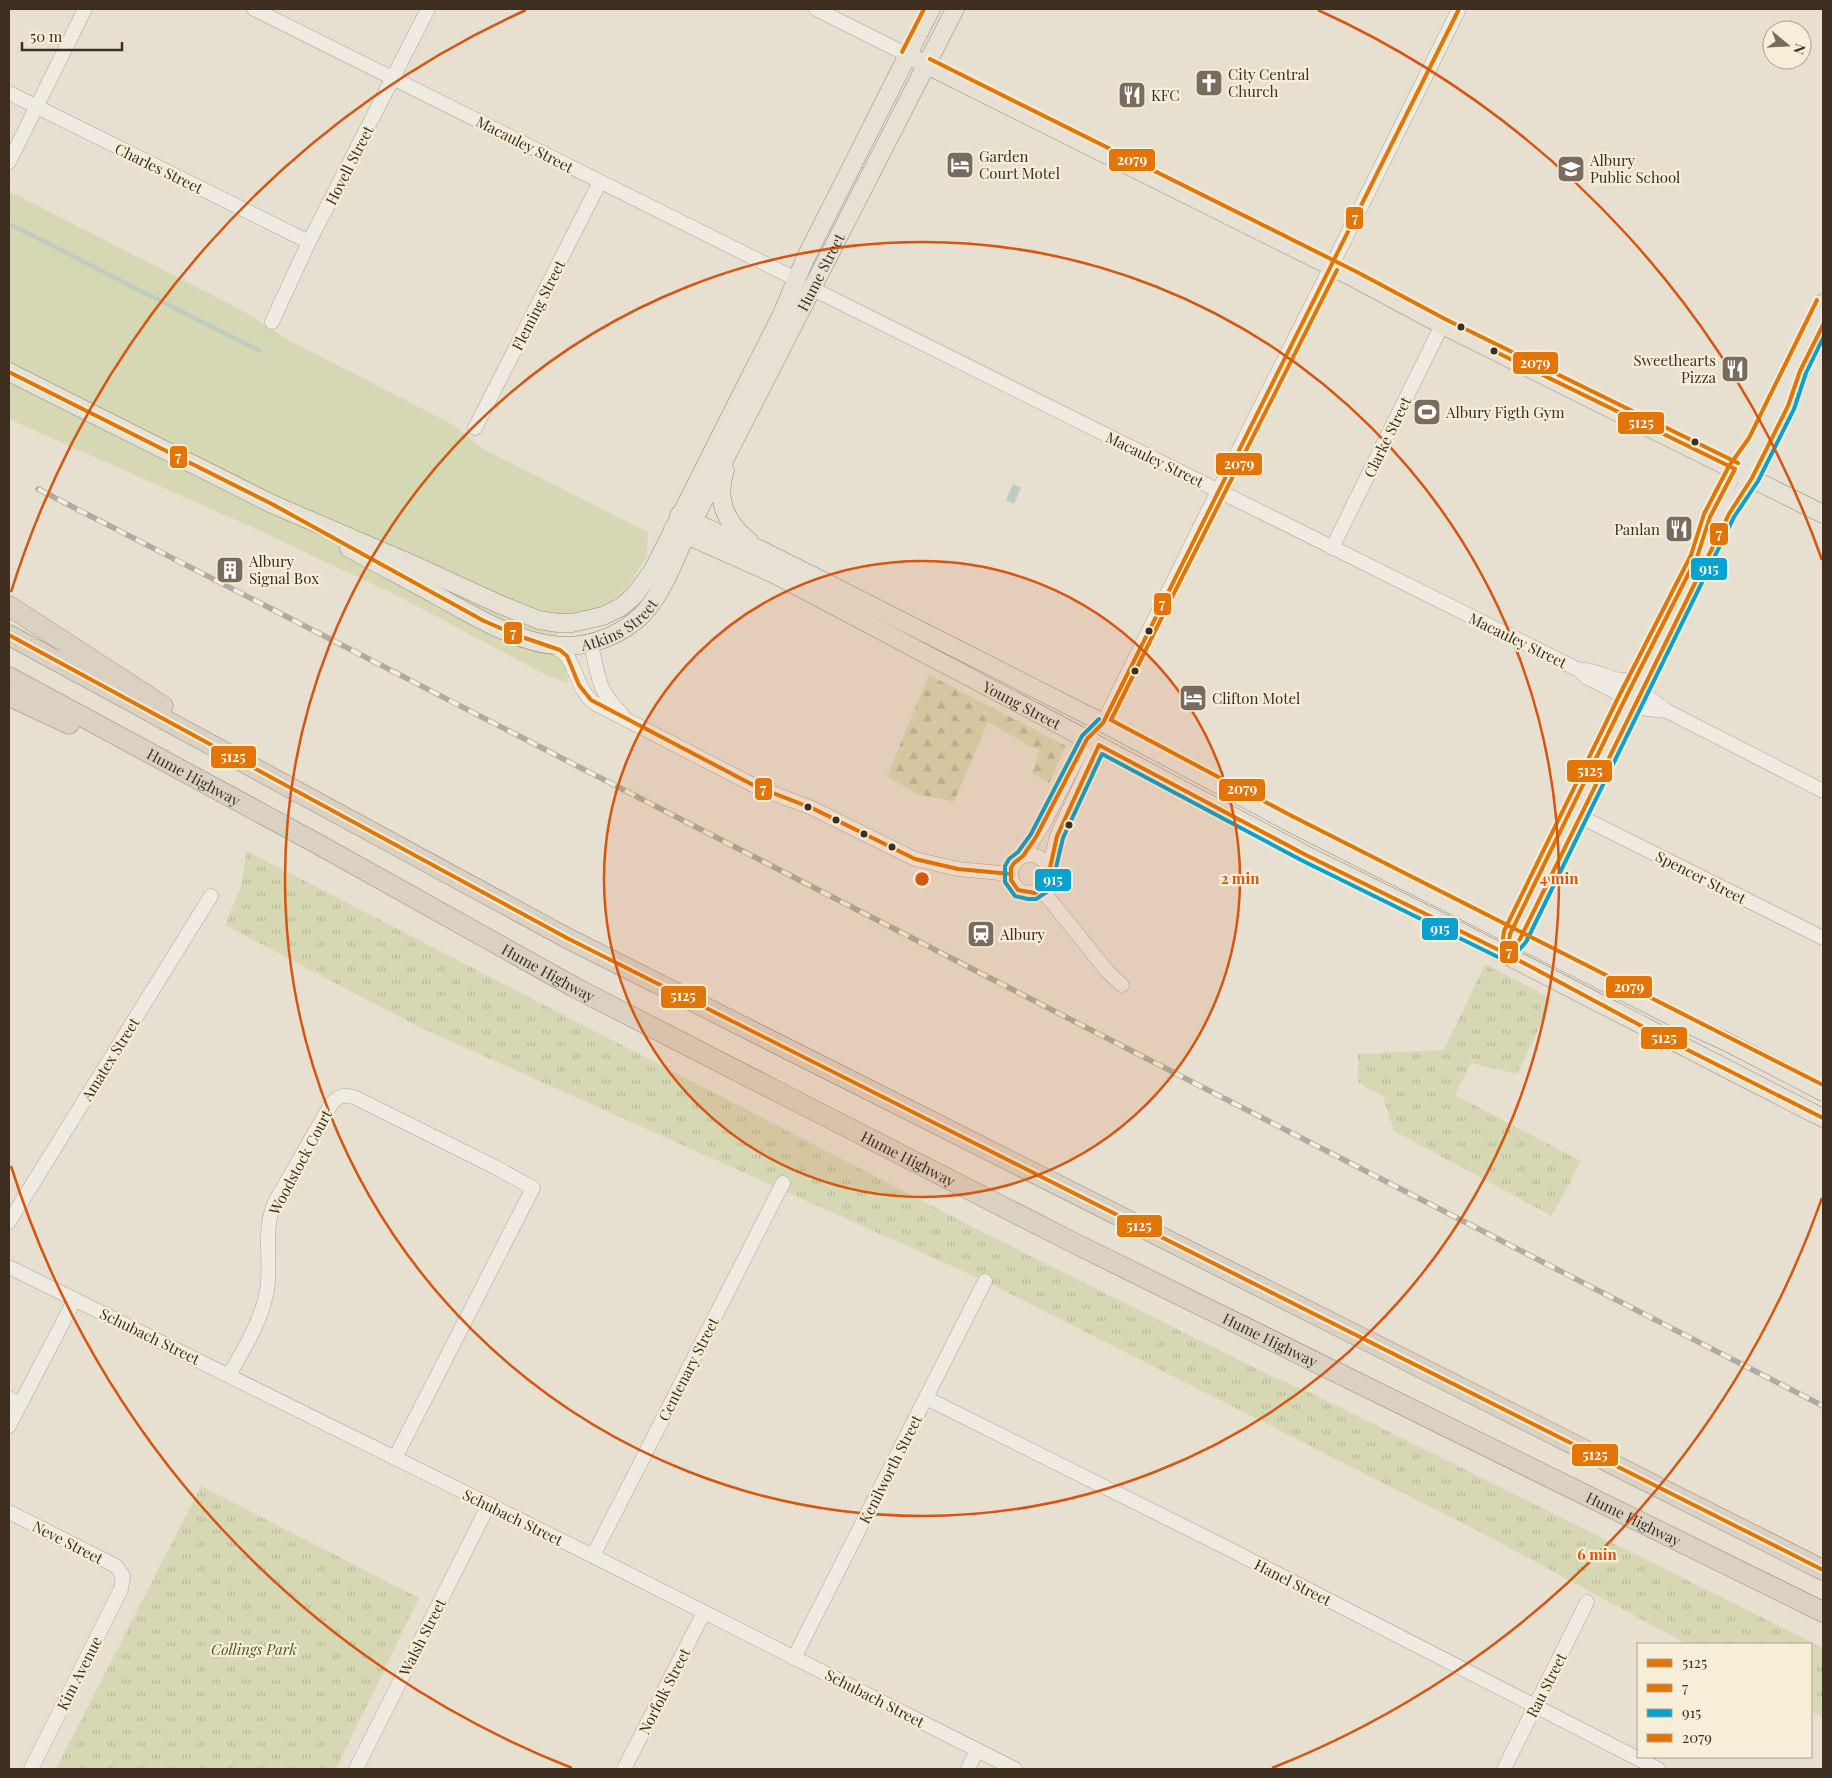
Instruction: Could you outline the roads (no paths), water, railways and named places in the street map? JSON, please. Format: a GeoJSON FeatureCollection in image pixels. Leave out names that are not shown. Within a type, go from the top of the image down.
{"type":"FeatureCollection","features":[{"type":"Feature","properties":{"kind":"highway"},"geometry":{"type":"LineString","coordinates":[[9,606],[160,705],[489,895]]}},
{"type":"Feature","properties":{"kind":"highway"},"geometry":{"type":"LineString","coordinates":[[9,636],[603,956],[1823,1570]]}},
{"type":"Feature","properties":{"kind":"highway","name":"Hume Highway"},"geometry":{"type":"LineString","coordinates":[[9,677],[316,843],[574,987],[1063,1238],[1823,1612]]}},
{"type":"Feature","properties":{"kind":"highway"},"geometry":{"type":"LineString","coordinates":[[9,696],[61,720],[258,820],[316,843]]}},
{"type":"Feature","properties":{"kind":"main road","name":"Hume Street"},"geometry":{"type":"LineString","coordinates":[[683,525],[782,314],[796,279],[931,9]]}},
{"type":"Feature","properties":{"kind":"main road","name":"Hume Street"},"geometry":{"type":"LineString","coordinates":[[683,525],[732,446],[955,9]]}},
{"type":"Feature","properties":{"kind":"main road"},"geometry":{"type":"LineString","coordinates":[[908,55],[1331,267],[1442,325],[1823,514]]}},
{"type":"Feature","properties":{"kind":"main road"},"geometry":{"type":"LineString","coordinates":[[1634,694],[1697,557],[1710,517],[1735,469],[1754,441],[1823,304]]}},
{"type":"Feature","properties":{"kind":"main road"},"geometry":{"type":"LineString","coordinates":[[1507,954],[1634,694],[1729,514],[1752,478],[1788,406],[1800,371],[1823,325]]}},
{"type":"Feature","properties":{"kind":"main road","name":"Atkins Street"},"geometry":{"type":"LineString","coordinates":[[9,372],[272,504],[484,621],[532,640],[564,646],[590,643],[619,632],[632,623],[646,610],[660,589],[683,525]]}},
{"type":"Feature","properties":{"kind":"main road"},"geometry":{"type":"LineString","coordinates":[[732,446],[720,490],[721,499],[734,528],[761,550]]}},
{"type":"Feature","properties":{"kind":"main road","name":"Atkins Street"},"geometry":{"type":"LineString","coordinates":[[272,504],[501,605],[539,620],[558,623],[581,622],[611,612],[634,596],[650,576],[683,525]]}},
{"type":"Feature","properties":{"kind":"main road","name":"Young Street"},"geometry":{"type":"LineString","coordinates":[[683,525],[761,550],[1103,723],[1287,821],[1823,1092]]}},
{"type":"Feature","properties":{"kind":"main road","name":"Young Street"},"geometry":{"type":"LineString","coordinates":[[683,525],[1306,855],[1507,954],[1662,1037],[1823,1118]]}},
{"type":"Feature","properties":{"kind":"main road"},"geometry":{"type":"LineString","coordinates":[[448,580],[484,604],[522,625],[550,633],[579,636],[585,638],[590,643]]}},
{"type":"Feature","properties":{"kind":"main road"},"geometry":{"type":"LineString","coordinates":[[1093,742],[1103,723]]}},
{"type":"Feature","properties":{"kind":"street"},"geometry":{"type":"LineString","coordinates":[[9,162],[85,9]]}},
{"type":"Feature","properties":{"kind":"street","name":"Macauley Street"},"geometry":{"type":"LineString","coordinates":[[254,9],[796,279]]}},
{"type":"Feature","properties":{"kind":"street","name":"Hovell Street"},"geometry":{"type":"LineString","coordinates":[[272,322],[309,242],[428,9]]}},
{"type":"Feature","properties":{"kind":"street"},"geometry":{"type":"LineString","coordinates":[[816,9],[908,55]]}},
{"type":"Feature","properties":{"kind":"street"},"geometry":{"type":"LineString","coordinates":[[1103,723],[1460,9]]}},
{"type":"Feature","properties":{"kind":"street","name":"Charles Street"},"geometry":{"type":"LineString","coordinates":[[9,93],[309,242]]}},
{"type":"Feature","properties":{"kind":"street","name":"Fleming Street"},"geometry":{"type":"LineString","coordinates":[[475,428],[600,182]]}},
{"type":"Feature","properties":{"kind":"street","name":"Macauley Street"},"geometry":{"type":"LineString","coordinates":[[812,289],[1579,670],[1586,677],[1634,694],[1823,792]]}},
{"type":"Feature","properties":{"kind":"street","name":"Clarke Street"},"geometry":{"type":"LineString","coordinates":[[1332,548],[1442,325]]}},
{"type":"Feature","properties":{"kind":"street"},"geometry":{"type":"LineString","coordinates":[[532,640],[551,646],[564,653],[572,663],[579,685],[587,696],[602,708],[627,719],[757,787],[812,808],[915,859],[958,869],[1011,874]]}},
{"type":"Feature","properties":{"kind":"street"},"geometry":{"type":"LineString","coordinates":[[590,643],[600,686],[611,703],[627,719]]}},
{"type":"Feature","properties":{"kind":"street","name":"Macauley Street"},"geometry":{"type":"LineString","coordinates":[[1579,670],[1590,670],[1619,680],[1631,679],[1639,708],[1667,711]]}},
{"type":"Feature","properties":{"kind":"street"},"geometry":{"type":"LineString","coordinates":[[1023,856],[1093,742]]}},
{"type":"Feature","properties":{"kind":"street"},"geometry":{"type":"LineString","coordinates":[[1049,868],[1041,858],[1029,854],[1023,856],[1014,863],[1011,874],[1014,885],[1024,892],[1035,893],[1042,890],[1048,881],[1049,868],[1057,836],[1093,742]]}},
{"type":"Feature","properties":{"kind":"street","name":"Spencer Street"},"geometry":{"type":"LineString","coordinates":[[1575,813],[1823,938]]}},
{"type":"Feature","properties":{"kind":"street"},"geometry":{"type":"LineString","coordinates":[[1042,890],[1107,972],[1122,985]]}},
{"type":"Feature","properties":{"kind":"street","name":"Amatex Street"},"geometry":{"type":"LineString","coordinates":[[9,1222],[211,896]]}},
{"type":"Feature","properties":{"kind":"street","name":"Woodstock Court"},"geometry":{"type":"LineString","coordinates":[[229,1375],[255,1326],[265,1300],[268,1274],[268,1232],[270,1215],[275,1202],[340,1091],[536,1187],[395,1458]]}},
{"type":"Feature","properties":{"kind":"street","name":"Centenary Street"},"geometry":{"type":"LineString","coordinates":[[593,1556],[783,1183]]}},
{"type":"Feature","properties":{"kind":"street","name":"Schubach Street"},"geometry":{"type":"LineString","coordinates":[[9,1267],[593,1556],[1015,1769]]}},
{"type":"Feature","properties":{"kind":"street","name":"Kenilworth Street"},"geometry":{"type":"LineString","coordinates":[[794,1658],[985,1281]]}},
{"type":"Feature","properties":{"kind":"street"},"geometry":{"type":"LineString","coordinates":[[9,1426],[14,1401],[74,1299]]}},
{"type":"Feature","properties":{"kind":"street","name":"Hanel Street"},"geometry":{"type":"LineString","coordinates":[[926,1398],[1231,1550],[1658,1769]]}},
{"type":"Feature","properties":{"kind":"street","name":"Walsh Street"},"geometry":{"type":"LineString","coordinates":[[356,1769],[488,1504]]}},
{"type":"Feature","properties":{"kind":"street","name":"Neve Street"},"geometry":{"type":"LineString","coordinates":[[9,1512],[116,1566],[123,1576]]}},
{"type":"Feature","properties":{"kind":"street","name":"Kim Avenue"},"geometry":{"type":"LineString","coordinates":[[31,1769],[121,1589],[123,1576]]}},
{"type":"Feature","properties":{"kind":"street","name":"Rau Street"},"geometry":{"type":"LineString","coordinates":[[1504,1769],[1588,1602]]}},
{"type":"Feature","properties":{"kind":"street","name":"Norfolk Street"},"geometry":{"type":"LineString","coordinates":[[624,1769],[704,1612]]}},
{"type":"Feature","properties":{"kind":"street"},"geometry":{"type":"LineString","coordinates":[[968,1769],[977,1750]]}},
{"type":"Feature","properties":{"kind":"waterway"},"geometry":{"type":"LineString","coordinates":[[9,224],[260,351]]}},
{"type":"Feature","properties":{"kind":"railway"},"geometry":{"type":"LineString","coordinates":[[38,489],[1823,1406]]}},
{"type":"Feature","properties":{"kind":"place","name":"City Central Church"},"geometry":{"type":"Point","coordinates":[1209,83]}},
{"type":"Feature","properties":{"kind":"place","name":"KFC"},"geometry":{"type":"Point","coordinates":[1132,95]}},
{"type":"Feature","properties":{"kind":"place","name":"Garden Court Motel"},"geometry":{"type":"Point","coordinates":[960,165]}},
{"type":"Feature","properties":{"kind":"place","name":"Albury Public School"},"geometry":{"type":"Point","coordinates":[1571,169]}},
{"type":"Feature","properties":{"kind":"place","name":"Sweethearts Pizza"},"geometry":{"type":"Point","coordinates":[1735,369]}},
{"type":"Feature","properties":{"kind":"place","name":"Albury Figth Gym"},"geometry":{"type":"Point","coordinates":[1427,412]}},
{"type":"Feature","properties":{"kind":"place","name":"Panlan"},"geometry":{"type":"Point","coordinates":[1679,529]}},
{"type":"Feature","properties":{"kind":"place","name":"Albury Signal Box"},"geometry":{"type":"Point","coordinates":[230,570]}},
{"type":"Feature","properties":{"kind":"place","name":"Clifton Motel"},"geometry":{"type":"Point","coordinates":[1193,698]}},
{"type":"Feature","properties":{"kind":"place","name":"Albury"},"geometry":{"type":"Point","coordinates":[981,934]}},
{"type":"Feature","properties":{"kind":"park label","name":"Collings Park"},"geometry":{"type":"Point","coordinates":[254,1649]}}]}
